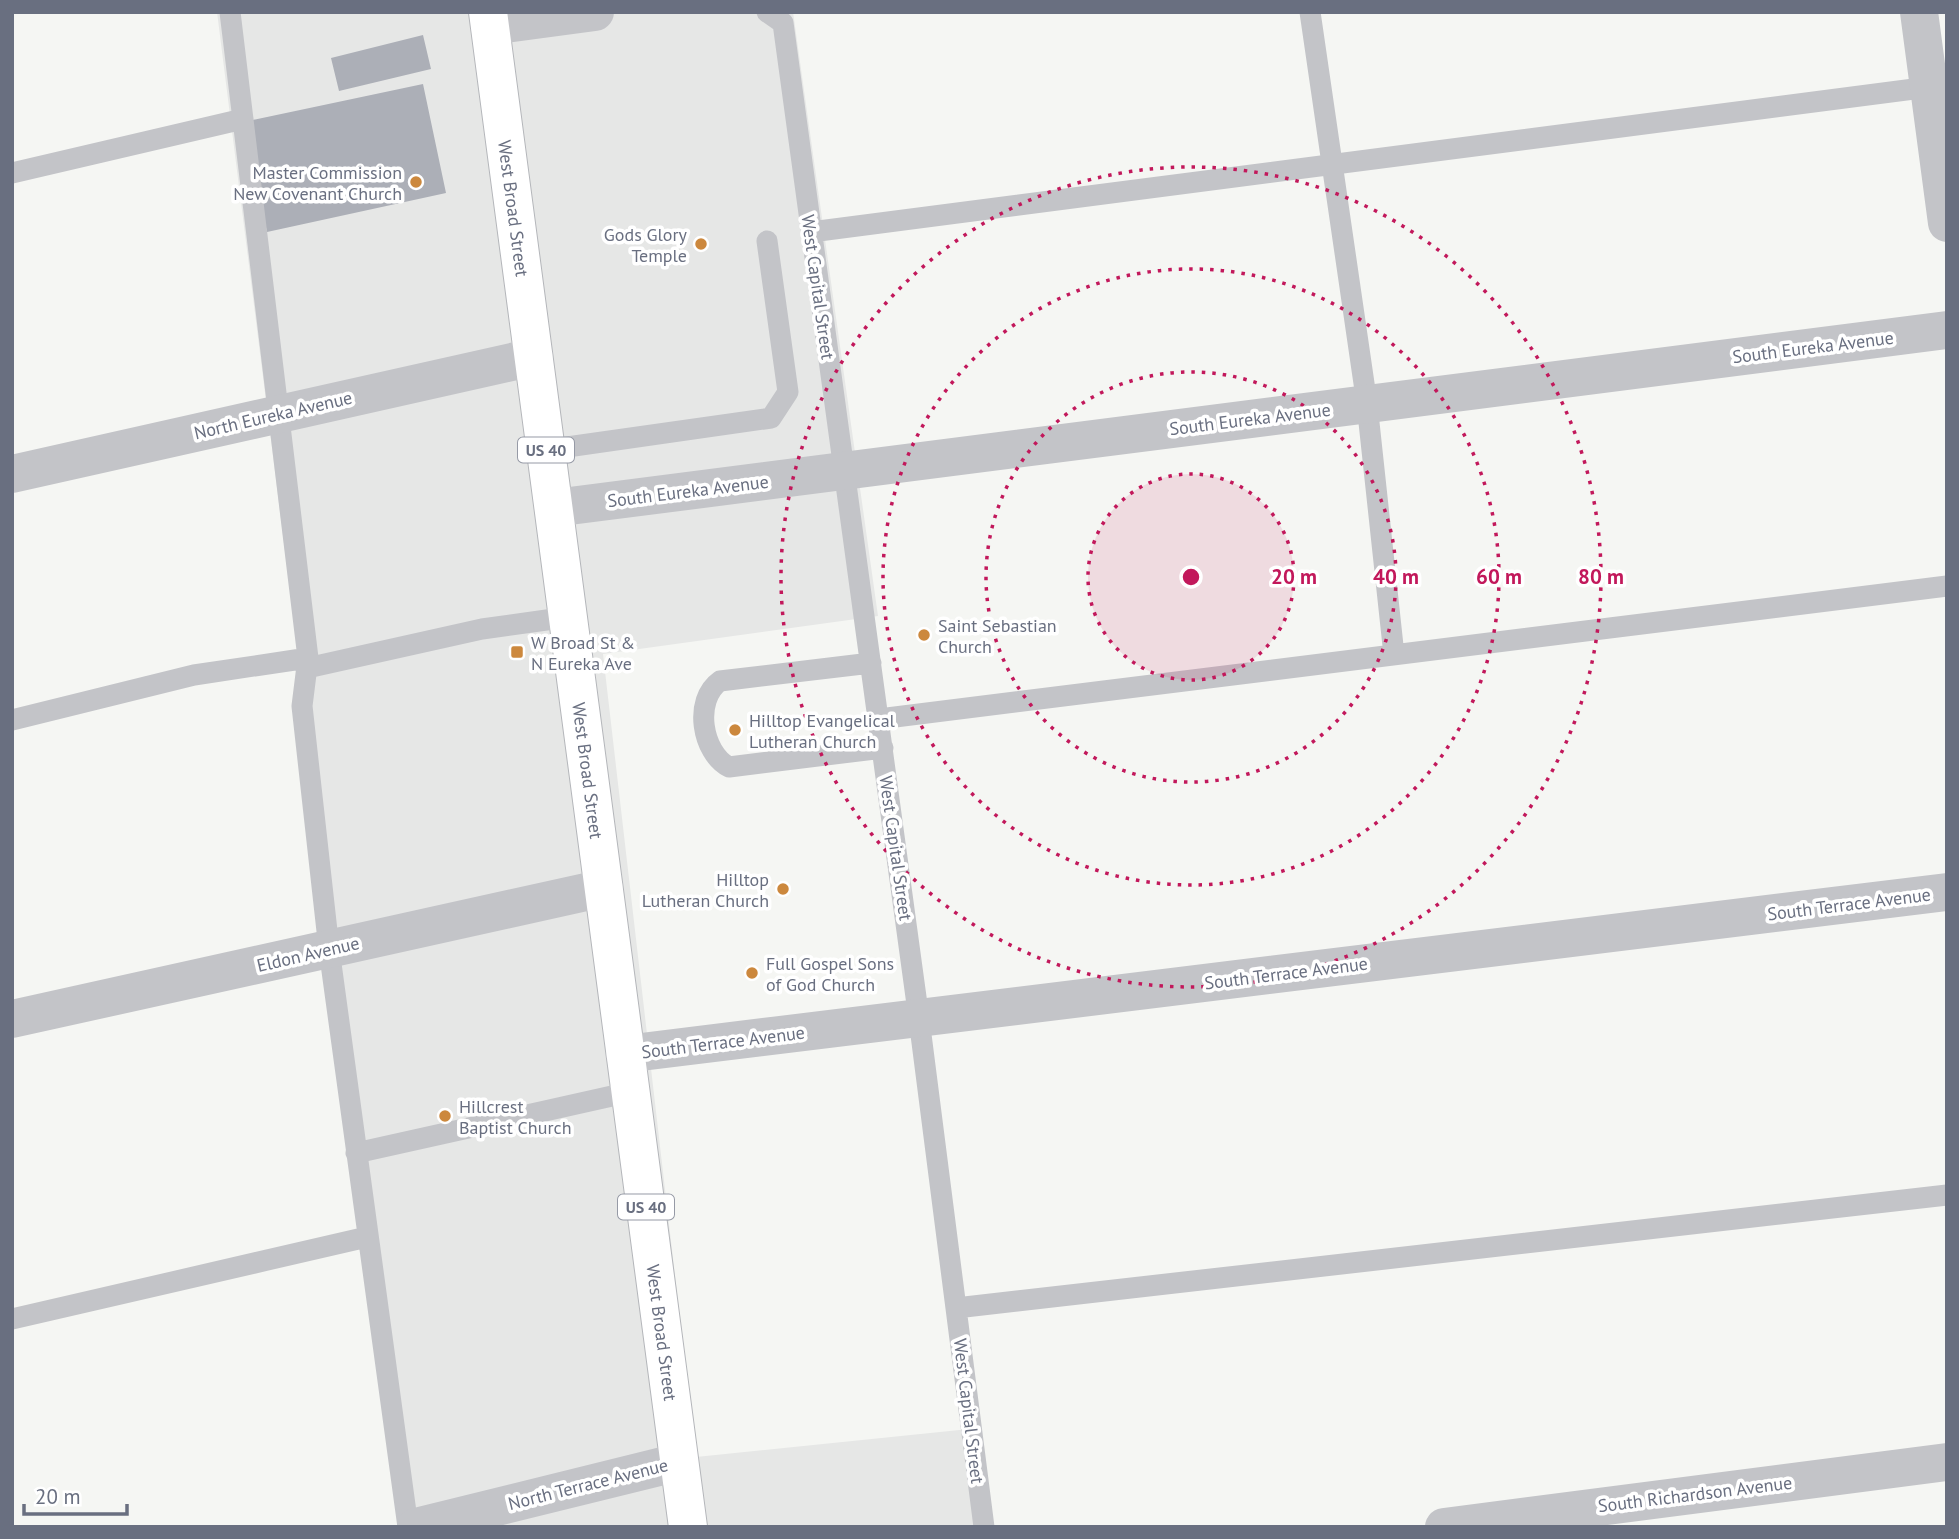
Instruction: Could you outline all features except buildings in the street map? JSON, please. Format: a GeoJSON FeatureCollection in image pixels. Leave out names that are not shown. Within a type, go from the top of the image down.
{"type":"FeatureCollection","features":[{"type":"Feature","properties":{"kind":"main road","name":"West Broad Street"},"geometry":{"type":"LineString","coordinates":[[489,19],[688,1527]]}},
{"type":"Feature","properties":{"kind":"street"},"geometry":{"type":"LineString","coordinates":[[489,19],[595,12]]}},
{"type":"Feature","properties":{"kind":"street"},"geometry":{"type":"LineString","coordinates":[[1919,12],[1938,85],[1947,223]]}},
{"type":"Feature","properties":{"kind":"street","name":"South Eureka Avenue"},"geometry":{"type":"LineString","coordinates":[[554,508],[1947,330]]}},
{"type":"Feature","properties":{"kind":"street","name":"North Eureka Avenue"},"geometry":{"type":"LineString","coordinates":[[12,474],[534,357]]}},
{"type":"Feature","properties":{"kind":"street","name":"Eldon Avenue"},"geometry":{"type":"LineString","coordinates":[[12,1019],[604,888]]}},
{"type":"Feature","properties":{"kind":"street","name":"South Terrace Avenue"},"geometry":{"type":"LineString","coordinates":[[625,1054],[1947,892]]}},
{"type":"Feature","properties":{"kind":"street","name":"North Terrace Avenue"},"geometry":{"type":"LineString","coordinates":[[416,1527],[679,1462]]}},
{"type":"Feature","properties":{"kind":"street","name":"South Richardson Avenue"},"geometry":{"type":"LineString","coordinates":[[1444,1527],[1947,1462]]}},
{"type":"Feature","properties":{"kind":"lane"},"geometry":{"type":"LineString","coordinates":[[230,12],[308,663],[302,706],[329,949],[408,1527]]}},
{"type":"Feature","properties":{"kind":"lane","name":"West Capital Street"},"geometry":{"type":"LineString","coordinates":[[767,12],[783,23],[883,748],[984,1527]]}},
{"type":"Feature","properties":{"kind":"lane"},"geometry":{"type":"LineString","coordinates":[[1310,12],[1367,404],[1394,655]]}},
{"type":"Feature","properties":{"kind":"lane"},"geometry":{"type":"LineString","coordinates":[[811,232],[1938,85]]}},
{"type":"Feature","properties":{"kind":"lane"},"geometry":{"type":"LineString","coordinates":[[12,173],[243,119]]}},
{"type":"Feature","properties":{"kind":"lane"},"geometry":{"type":"LineString","coordinates":[[546,450],[771,418],[788,392],[767,241]]}},
{"type":"Feature","properties":{"kind":"lane"},"geometry":{"type":"LineString","coordinates":[[879,719],[1947,586]]}},
{"type":"Feature","properties":{"kind":"lane"},"geometry":{"type":"LineString","coordinates":[[12,720],[194,675],[308,663],[482,629],[568,617]]}},
{"type":"Feature","properties":{"kind":"lane"},"geometry":{"type":"LineString","coordinates":[[870,663],[720,681],[711,688],[704,702],[709,750],[718,761],[729,767],[883,748]]}},
{"type":"Feature","properties":{"kind":"lane"},"geometry":{"type":"LineString","coordinates":[[356,1153],[630,1092]]}},
{"type":"Feature","properties":{"kind":"lane"},"geometry":{"type":"LineString","coordinates":[[956,1308],[1947,1195]]}},
{"type":"Feature","properties":{"kind":"lane"},"geometry":{"type":"LineString","coordinates":[[12,1319],[367,1237]]}},
{"type":"Feature","properties":{"kind":"shaded area"},"geometry":{"type":"Polygon","coordinates":[[[217,12],[793,12],[878,616],[603,654],[696,1457],[979,1428],[993,1527],[408,1527],[217,12]]]}},
{"type":"Feature","properties":{"kind":"place","name":"Master Commission New Covenant Church"},"geometry":{"type":"Point","coordinates":[416,182]}},
{"type":"Feature","properties":{"kind":"place","name":"Gods Glory Temple"},"geometry":{"type":"Point","coordinates":[701,244]}},
{"type":"Feature","properties":{"kind":"place","name":"Saint Sebastian Church"},"geometry":{"type":"Point","coordinates":[924,635]}},
{"type":"Feature","properties":{"kind":"place","name":"W Broad St & N Eureka Ave"},"geometry":{"type":"Point","coordinates":[517,652]}},
{"type":"Feature","properties":{"kind":"place","name":"Hilltop Evangelical Lutheran Church"},"geometry":{"type":"Point","coordinates":[735,730]}},
{"type":"Feature","properties":{"kind":"place","name":"Hilltop Lutheran Church"},"geometry":{"type":"Point","coordinates":[783,889]}},
{"type":"Feature","properties":{"kind":"place","name":"Full Gospel Sons of God Church"},"geometry":{"type":"Point","coordinates":[752,973]}},
{"type":"Feature","properties":{"kind":"place","name":"Hillcrest Baptist Church"},"geometry":{"type":"Point","coordinates":[445,1116]}}]}
